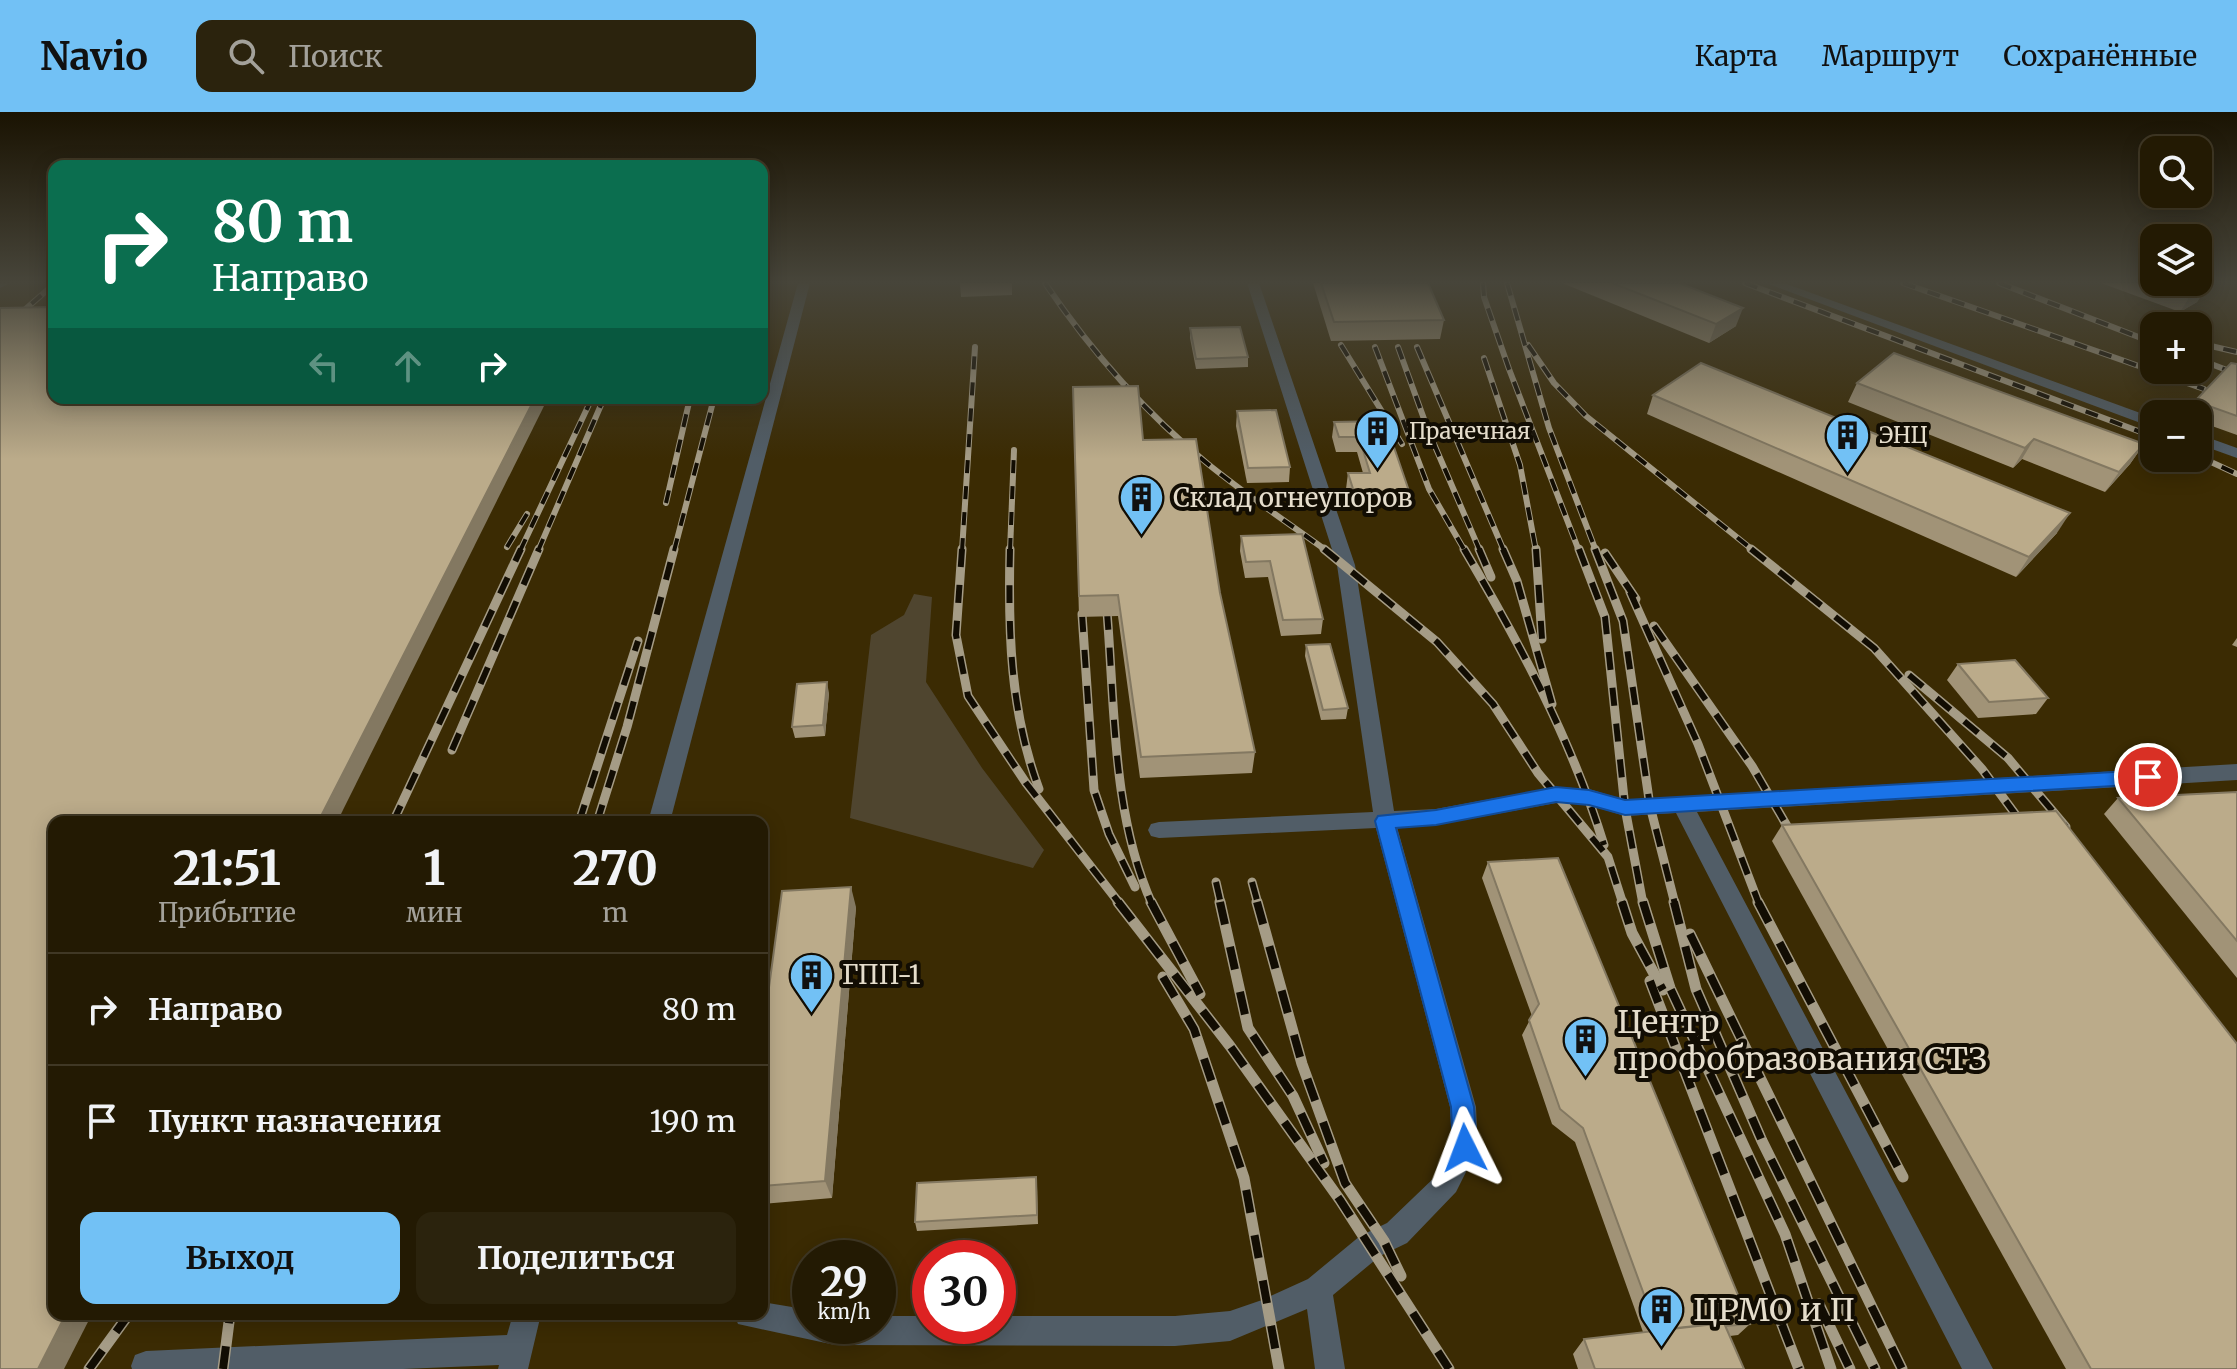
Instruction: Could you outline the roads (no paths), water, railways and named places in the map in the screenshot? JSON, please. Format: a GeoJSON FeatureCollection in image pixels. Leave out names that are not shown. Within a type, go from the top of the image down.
{"type":"FeatureCollection","features":[{"type":"Feature","properties":{"kind":"street"},"geometry":{"type":"LineString","coordinates":[[661,816],[788,342]]}},
{"type":"Feature","properties":{"kind":"street"},"geometry":{"type":"LineString","coordinates":[[896,1330],[1175,1331],[1230,1326],[1318,1289],[1370,1246],[1397,1233],[1447,1183],[1465,1148],[1463,1107],[1385,821],[1346,565],[1272,342]]}},
{"type":"Feature","properties":{"kind":"street"},"geometry":{"type":"LineString","coordinates":[[1932,342],[2140,418]]}},
{"type":"Feature","properties":{"kind":"street"},"geometry":{"type":"LineString","coordinates":[[2212,444],[2237,453]]}},
{"type":"Feature","properties":{"kind":"street"},"geometry":{"type":"LineString","coordinates":[[1159,830],[1436,817],[1556,795],[1589,797],[1625,808],[2237,772]]}},
{"type":"Feature","properties":{"kind":"street"},"geometry":{"type":"LineString","coordinates":[[1682,804],[1978,1369]]}},
{"type":"Feature","properties":{"kind":"street"},"geometry":{"type":"LineString","coordinates":[[1318,1289],[1330,1369]]}},
{"type":"Feature","properties":{"kind":"street"},"geometry":{"type":"LineString","coordinates":[[768,1318],[792,1322]]}},
{"type":"Feature","properties":{"kind":"street"},"geometry":{"type":"LineString","coordinates":[[146,1366],[515,1359],[525,1320]]}},
{"type":"Feature","properties":{"kind":"railway"},"geometry":{"type":"LineString","coordinates":[[1088,342],[1140,402],[1185,444],[1252,498],[1327,551]]}},
{"type":"Feature","properties":{"kind":"railway"},"geometry":{"type":"LineString","coordinates":[[1500,342],[1579,551]]}},
{"type":"Feature","properties":{"kind":"railway"},"geometry":{"type":"LineString","coordinates":[[1524,342],[1549,428],[1596,551]]}},
{"type":"Feature","properties":{"kind":"railway"},"geometry":{"type":"LineString","coordinates":[[1901,342],[2140,432]]}},
{"type":"Feature","properties":{"kind":"railway"},"geometry":{"type":"LineString","coordinates":[[2070,342],[2204,389]]}},
{"type":"Feature","properties":{"kind":"railway"},"geometry":{"type":"LineString","coordinates":[[1341,345],[1402,444]]}},
{"type":"Feature","properties":{"kind":"railway"},"geometry":{"type":"LineString","coordinates":[[1528,345],[1554,383],[1586,416],[1754,551]]}},
{"type":"Feature","properties":{"kind":"railway"},"geometry":{"type":"LineString","coordinates":[[2212,346],[2237,352]]}},
{"type":"Feature","properties":{"kind":"railway"},"geometry":{"type":"LineString","coordinates":[[962,551],[975,347]]}},
{"type":"Feature","properties":{"kind":"railway"},"geometry":{"type":"LineString","coordinates":[[1375,347],[1429,489],[1465,551]]}},
{"type":"Feature","properties":{"kind":"railway"},"geometry":{"type":"LineString","coordinates":[[1398,347],[1428,430],[1480,551]]}},
{"type":"Feature","properties":{"kind":"railway"},"geometry":{"type":"LineString","coordinates":[[1417,347],[1504,551]]}},
{"type":"Feature","properties":{"kind":"railway"},"geometry":{"type":"LineString","coordinates":[[1484,358],[1520,465],[1536,551]]}},
{"type":"Feature","properties":{"kind":"railway"},"geometry":{"type":"LineString","coordinates":[[2212,364],[2237,374]]}},
{"type":"Feature","properties":{"kind":"railway"},"geometry":{"type":"LineString","coordinates":[[520,551],[589,404]]}},
{"type":"Feature","properties":{"kind":"railway"},"geometry":{"type":"LineString","coordinates":[[538,551],[601,404]]}},
{"type":"Feature","properties":{"kind":"railway"},"geometry":{"type":"LineString","coordinates":[[666,503],[689,404]]}},
{"type":"Feature","properties":{"kind":"railway"},"geometry":{"type":"LineString","coordinates":[[674,551],[712,404]]}},
{"type":"Feature","properties":{"kind":"railway"},"geometry":{"type":"LineString","coordinates":[[1010,551],[1014,450]]}},
{"type":"Feature","properties":{"kind":"railway"},"geometry":{"type":"LineString","coordinates":[[2212,462],[2237,474]]}},
{"type":"Feature","properties":{"kind":"railway"},"geometry":{"type":"LineString","coordinates":[[507,547],[527,514]]}},
{"type":"Feature","properties":{"kind":"railway"},"geometry":{"type":"LineString","coordinates":[[396,816],[521,549]]}},
{"type":"Feature","properties":{"kind":"railway"},"geometry":{"type":"LineString","coordinates":[[452,750],[539,549]]}},
{"type":"Feature","properties":{"kind":"railway"},"geometry":{"type":"LineString","coordinates":[[599,816],[627,727],[674,549]]}},
{"type":"Feature","properties":{"kind":"railway"},"geometry":{"type":"LineString","coordinates":[[962,549],[956,635],[968,696],[1026,783],[1120,904]]}},
{"type":"Feature","properties":{"kind":"railway"},"geometry":{"type":"LineString","coordinates":[[1324,549],[1437,642],[1493,704],[1538,773],[1608,857],[1623,904]]}},
{"type":"Feature","properties":{"kind":"railway"},"geometry":{"type":"LineString","coordinates":[[1464,549],[1543,693],[1576,768],[1604,845]]}},
{"type":"Feature","properties":{"kind":"railway"},"geometry":{"type":"LineString","coordinates":[[1479,549],[1491,577]]}},
{"type":"Feature","properties":{"kind":"railway"},"geometry":{"type":"LineString","coordinates":[[1503,549],[1517,581],[1552,704]]}},
{"type":"Feature","properties":{"kind":"railway"},"geometry":{"type":"LineString","coordinates":[[1536,549],[1542,639]]}},
{"type":"Feature","properties":{"kind":"railway"},"geometry":{"type":"LineString","coordinates":[[1579,549],[1605,617],[1625,808],[1643,904]]}},
{"type":"Feature","properties":{"kind":"railway"},"geometry":{"type":"LineString","coordinates":[[1595,549],[1623,621],[1650,806],[1675,904]]}},
{"type":"Feature","properties":{"kind":"railway"},"geometry":{"type":"LineString","coordinates":[[1751,549],[1874,648],[1982,769],[2027,830]]}},
{"type":"Feature","properties":{"kind":"railway"},"geometry":{"type":"LineString","coordinates":[[1010,551],[1013,671],[1022,730],[1039,789]]}},
{"type":"Feature","properties":{"kind":"railway"},"geometry":{"type":"LineString","coordinates":[[1605,553],[1636,599]]}},
{"type":"Feature","properties":{"kind":"railway"},"geometry":{"type":"LineString","coordinates":[[1630,592],[1698,744],[1759,904]]}},
{"type":"Feature","properties":{"kind":"railway"},"geometry":{"type":"LineString","coordinates":[[1107,612],[1122,798],[1139,870],[1152,904]]}},
{"type":"Feature","properties":{"kind":"railway"},"geometry":{"type":"LineString","coordinates":[[1082,614],[1094,790],[1109,834],[1135,887]]}},
{"type":"Feature","properties":{"kind":"railway"},"geometry":{"type":"LineString","coordinates":[[1654,626],[1752,766],[1797,843]]}},
{"type":"Feature","properties":{"kind":"railway"},"geometry":{"type":"LineString","coordinates":[[581,816],[638,641]]}},
{"type":"Feature","properties":{"kind":"railway"},"geometry":{"type":"LineString","coordinates":[[1909,675],[2008,758],[2066,827]]}},
{"type":"Feature","properties":{"kind":"railway"},"geometry":{"type":"LineString","coordinates":[[1216,882],[1221,904]]}},
{"type":"Feature","properties":{"kind":"railway"},"geometry":{"type":"LineString","coordinates":[[1252,882],[1258,904]]}},
{"type":"Feature","properties":{"kind":"railway"},"geometry":{"type":"LineString","coordinates":[[1118,902],[1230,1046],[1340,1200],[1449,1369]]}},
{"type":"Feature","properties":{"kind":"railway"},"geometry":{"type":"LineString","coordinates":[[1220,902],[1248,1028],[1293,1096],[1324,1163]]}},
{"type":"Feature","properties":{"kind":"railway"},"geometry":{"type":"LineString","coordinates":[[1257,902],[1302,1064],[1345,1183],[1384,1241],[1401,1276]]}},
{"type":"Feature","properties":{"kind":"railway"},"geometry":{"type":"LineString","coordinates":[[1622,902],[1632,933],[1663,990]]}},
{"type":"Feature","properties":{"kind":"railway"},"geometry":{"type":"LineString","coordinates":[[1643,902],[1670,988],[1785,1234],[1831,1369]]}},
{"type":"Feature","properties":{"kind":"railway"},"geometry":{"type":"LineString","coordinates":[[1674,902],[1696,989],[1762,1141],[1875,1369]]}},
{"type":"Feature","properties":{"kind":"railway"},"geometry":{"type":"LineString","coordinates":[[1152,904],[1200,994]]}},
{"type":"Feature","properties":{"kind":"railway"},"geometry":{"type":"LineString","coordinates":[[1759,904],[1903,1177]]}},
{"type":"Feature","properties":{"kind":"railway"},"geometry":{"type":"LineString","coordinates":[[1690,934],[1902,1369]]}},
{"type":"Feature","properties":{"kind":"railway"},"geometry":{"type":"LineString","coordinates":[[1163,977],[1194,1029],[1244,1178],[1279,1369]]}},
{"type":"Feature","properties":{"kind":"railway"},"geometry":{"type":"LineString","coordinates":[[1650,981],[1799,1369]]}},
{"type":"Feature","properties":{"kind":"railway"},"geometry":{"type":"LineString","coordinates":[[1819,1304],[1850,1369]]}},
{"type":"Feature","properties":{"kind":"railway"},"geometry":{"type":"LineString","coordinates":[[89,1369],[125,1320]]}},
{"type":"Feature","properties":{"kind":"railway"},"geometry":{"type":"LineString","coordinates":[[223,1369],[229,1320]]}},
{"type":"Feature","properties":{"kind":"place","name":"Прачечная"},"geometry":{"type":"Point","coordinates":[1378,470]}},
{"type":"Feature","properties":{"kind":"place","name":"ЭНЦ"},"geometry":{"type":"Point","coordinates":[1848,474]}},
{"type":"Feature","properties":{"kind":"place","name":"Склад огнеупоров"},"geometry":{"type":"Point","coordinates":[1142,537]}},
{"type":"Feature","properties":{"kind":"place","name":"ГПП-1"},"geometry":{"type":"Point","coordinates":[811,1014]}},
{"type":"Feature","properties":{"kind":"place","name":"Центр профобразования СТЗ"},"geometry":{"type":"Point","coordinates":[1586,1079]}},
{"type":"Feature","properties":{"kind":"place","name":"ЦРМО и П"},"geometry":{"type":"Point","coordinates":[1662,1349]}}]}
